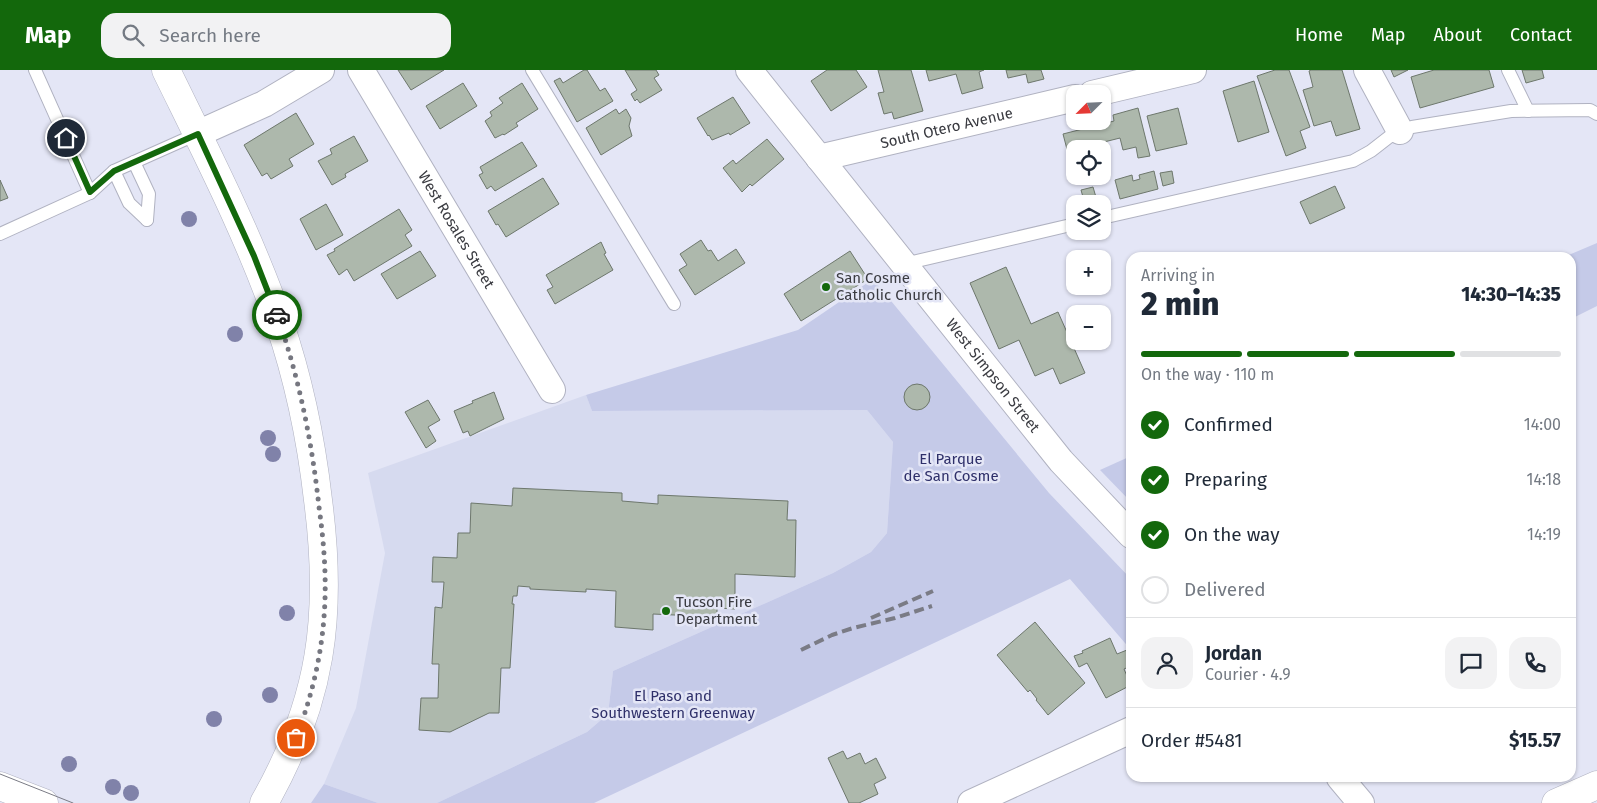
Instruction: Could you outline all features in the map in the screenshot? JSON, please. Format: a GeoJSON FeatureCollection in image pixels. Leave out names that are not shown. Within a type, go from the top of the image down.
{"type":"FeatureCollection","features":[{"type":"Feature","properties":{"kind":"street"},"geometry":{"type":"LineString","coordinates":[[166,70],[198,134],[254,256],[286,343],[308,433],[323,540],[324,615],[316,673],[305,715],[296,738],[277,781],[264,803]]}},
{"type":"Feature","properties":{"kind":"street"},"geometry":{"type":"LineString","coordinates":[[198,134],[264,104],[321,70]]}},
{"type":"Feature","properties":{"kind":"street","name":"West Rosales Street"},"geometry":{"type":"LineString","coordinates":[[362,70],[552,390]]}},
{"type":"Feature","properties":{"kind":"street","name":"West Simpson Street"},"geometry":{"type":"LineString","coordinates":[[749,70],[1068,470],[1126,530]]}},
{"type":"Feature","properties":{"kind":"street"},"geometry":{"type":"LineString","coordinates":[[1111,89],[1193,70]]}},
{"type":"Feature","properties":{"kind":"street"},"geometry":{"type":"LineString","coordinates":[[1367,70],[1400,131]]}},
{"type":"Feature","properties":{"kind":"street","name":"South Otero Avenue"},"geometry":{"type":"LineString","coordinates":[[819,158],[1066,100]]}},
{"type":"Feature","properties":{"kind":"street"},"geometry":{"type":"LineString","coordinates":[[971,803],[1126,732]]}},
{"type":"Feature","properties":{"kind":"street"},"geometry":{"type":"LineString","coordinates":[[1343,782],[1361,803]]}},
{"type":"Feature","properties":{"kind":"street"},"geometry":{"type":"LineString","coordinates":[[1556,803],[1597,785]]}},
{"type":"Feature","properties":{"kind":"street"},"geometry":{"type":"LineString","coordinates":[[0,786],[44,803]]}},
{"type":"Feature","properties":{"kind":"lane"},"geometry":{"type":"LineString","coordinates":[[35,70],[90,192]]}},
{"type":"Feature","properties":{"kind":"lane"},"geometry":{"type":"LineString","coordinates":[[532,70],[674,304]]}},
{"type":"Feature","properties":{"kind":"lane"},"geometry":{"type":"LineString","coordinates":[[1508,70],[1528,111]]}},
{"type":"Feature","properties":{"kind":"lane"},"geometry":{"type":"LineString","coordinates":[[1111,216],[1353,161],[1371,151],[1389,137],[1412,127],[1511,111],[1590,110],[1597,114]]}},
{"type":"Feature","properties":{"kind":"lane"},"geometry":{"type":"LineString","coordinates":[[0,234],[90,192],[114,171],[198,134]]}},
{"type":"Feature","properties":{"kind":"lane"},"geometry":{"type":"LineString","coordinates":[[114,171],[129,203],[147,220],[149,194],[134,162]]}},
{"type":"Feature","properties":{"kind":"lane"},"geometry":{"type":"LineString","coordinates":[[904,264],[1066,226]]}},
{"type":"Feature","properties":{"kind":"shaded area"},"geometry":{"type":"Polygon","coordinates":[[[586,395],[592,411],[867,410],[893,442],[887,533],[871,552],[833,573],[613,671],[608,714],[587,732],[437,803],[378,803],[324,784],[356,708],[385,553],[368,473],[586,395]]]}},
{"type":"Feature","properties":{"kind":"green space"},"geometry":{"type":"Polygon","coordinates":[[[1597,243],[1597,306],[1576,316],[1576,252],[1597,243]]]}},
{"type":"Feature","properties":{"kind":"green space","name":"El Paso and Southwestern Greenway"},"geometry":{"type":"Polygon","coordinates":[[[873,279],[1049,493],[1126,574],[1126,644],[1070,579],[594,803],[437,803],[587,732],[608,714],[613,671],[833,573],[871,552],[887,533],[893,442],[867,410],[592,411],[586,395],[798,330],[873,279]]]}},
{"type":"Feature","properties":{"kind":"green space"},"geometry":{"type":"Polygon","coordinates":[[[1126,458],[1126,497],[1100,470],[1126,458]]]}},
{"type":"Feature","properties":{"kind":"green space"},"geometry":{"type":"Polygon","coordinates":[[[324,784],[378,803],[311,803],[324,784]]]}},
{"type":"Feature","properties":{"kind":"building"},"geometry":{"type":"Polygon","coordinates":[[[398,70],[444,70],[411,90],[398,70]]]}},
{"type":"Feature","properties":{"kind":"building"},"geometry":{"type":"Polygon","coordinates":[[[587,70],[600,91],[605,88],[613,101],[577,122],[554,81],[560,78],[563,83],[587,70]]]}},
{"type":"Feature","properties":{"kind":"building"},"geometry":{"type":"Polygon","coordinates":[[[625,70],[656,70],[659,75],[654,78],[662,90],[640,103],[637,99],[635,101],[631,94],[637,90],[625,70]]]}},
{"type":"Feature","properties":{"kind":"building"},"geometry":{"type":"Polygon","coordinates":[[[827,70],[856,70],[867,87],[831,111],[811,81],[827,70]]]}},
{"type":"Feature","properties":{"kind":"building"},"geometry":{"type":"Polygon","coordinates":[[[878,70],[911,70],[923,111],[894,119],[892,112],[884,114],[878,93],[884,92],[878,70]]]}},
{"type":"Feature","properties":{"kind":"building"},"geometry":{"type":"Polygon","coordinates":[[[926,70],[984,70],[979,72],[983,88],[962,94],[956,74],[929,81],[926,70]]]}},
{"type":"Feature","properties":{"kind":"building"},"geometry":{"type":"Polygon","coordinates":[[[1006,70],[1041,70],[1044,79],[1028,83],[1026,74],[1008,78],[1006,70]]]}},
{"type":"Feature","properties":{"kind":"building"},"geometry":{"type":"Polygon","coordinates":[[[1275,70],[1289,70],[1310,127],[1300,131],[1306,148],[1286,156],[1257,76],[1275,70]]]}},
{"type":"Feature","properties":{"kind":"building"},"geometry":{"type":"Polygon","coordinates":[[[1342,70],[1360,129],[1336,136],[1331,121],[1314,126],[1303,90],[1313,87],[1309,71],[1342,70]]]}},
{"type":"Feature","properties":{"kind":"building"},"geometry":{"type":"Polygon","coordinates":[[[1391,70],[1408,70],[1394,77],[1391,70]]]}},
{"type":"Feature","properties":{"kind":"building"},"geometry":{"type":"Polygon","coordinates":[[[1434,70],[1489,70],[1494,87],[1420,108],[1411,77],[1434,70]]]}},
{"type":"Feature","properties":{"kind":"building"},"geometry":{"type":"Polygon","coordinates":[[[1522,70],[1542,70],[1544,78],[1526,83],[1522,70]]]}},
{"type":"Feature","properties":{"kind":"building"},"geometry":{"type":"Polygon","coordinates":[[[1254,81],[1269,132],[1238,142],[1223,91],[1254,81]]]}},
{"type":"Feature","properties":{"kind":"building"},"geometry":{"type":"Polygon","coordinates":[[[463,83],[477,106],[440,129],[426,106],[463,83]]]}},
{"type":"Feature","properties":{"kind":"building"},"geometry":{"type":"Polygon","coordinates":[[[522,83],[538,109],[516,123],[518,126],[504,135],[495,138],[485,121],[492,116],[490,112],[503,103],[499,98],[522,83]]]}},
{"type":"Feature","properties":{"kind":"building"},"geometry":{"type":"Polygon","coordinates":[[[733,97],[750,123],[730,135],[729,133],[712,140],[697,118],[733,97]]]}},
{"type":"Feature","properties":{"kind":"building"},"geometry":{"type":"Polygon","coordinates":[[[1138,108],[1150,156],[1138,158],[1136,147],[1123,150],[1120,138],[1111,140],[1066,140],[1066,146],[1063,134],[1079,130],[1111,130],[1111,122],[1114,121],[1113,115],[1138,108]]]}},
{"type":"Feature","properties":{"kind":"building"},"geometry":{"type":"Polygon","coordinates":[[[1178,108],[1187,144],[1156,151],[1147,116],[1178,108]]]}},
{"type":"Feature","properties":{"kind":"building"},"geometry":{"type":"Polygon","coordinates":[[[616,109],[619,114],[626,109],[631,118],[629,126],[632,136],[601,155],[586,128],[616,109]]]}},
{"type":"Feature","properties":{"kind":"building"},"geometry":{"type":"Polygon","coordinates":[[[296,113],[314,144],[289,159],[293,166],[271,179],[267,173],[262,176],[244,145],[296,113]]]}},
{"type":"Feature","properties":{"kind":"building"},"geometry":{"type":"Polygon","coordinates":[[[354,136],[368,161],[345,174],[346,177],[332,185],[318,161],[332,154],[330,149],[354,136]]]}},
{"type":"Feature","properties":{"kind":"building"},"geometry":{"type":"Polygon","coordinates":[[[767,139],[784,159],[742,192],[723,168],[733,160],[736,164],[767,139]]]}},
{"type":"Feature","properties":{"kind":"building"},"geometry":{"type":"Polygon","coordinates":[[[522,142],[537,166],[495,191],[491,186],[487,189],[479,175],[483,173],[480,167],[522,142]]]}},
{"type":"Feature","properties":{"kind":"building"},"geometry":{"type":"Polygon","coordinates":[[[1154,171],[1158,189],[1120,199],[1115,180],[1132,175],[1133,181],[1140,179],[1139,175],[1154,171]]]}},
{"type":"Feature","properties":{"kind":"building"},"geometry":{"type":"Polygon","coordinates":[[[1172,171],[1174,183],[1163,186],[1160,173],[1172,171]]]}},
{"type":"Feature","properties":{"kind":"building"},"geometry":{"type":"Polygon","coordinates":[[[543,178],[559,204],[506,237],[488,211],[543,178]]]}},
{"type":"Feature","properties":{"kind":"building"},"geometry":{"type":"Polygon","coordinates":[[[0,180],[8,198],[0,201],[0,180]]]}},
{"type":"Feature","properties":{"kind":"building"},"geometry":{"type":"Polygon","coordinates":[[[1335,186],[1345,208],[1310,224],[1300,202],[1335,186]]]}},
{"type":"Feature","properties":{"kind":"building"},"geometry":{"type":"Polygon","coordinates":[[[1093,187],[1095,195],[1082,195],[1081,190],[1093,187]]]}},
{"type":"Feature","properties":{"kind":"building"},"geometry":{"type":"Polygon","coordinates":[[[326,204],[343,235],[316,250],[300,219],[326,204]]]}},
{"type":"Feature","properties":{"kind":"building"},"geometry":{"type":"Polygon","coordinates":[[[399,209],[412,230],[405,235],[412,246],[354,281],[347,269],[339,275],[327,255],[399,209]]]}},
{"type":"Feature","properties":{"kind":"building"},"geometry":{"type":"Polygon","coordinates":[[[701,240],[718,261],[736,249],[745,263],[695,295],[679,270],[687,265],[680,254],[701,240]]]}},
{"type":"Feature","properties":{"kind":"building"},"geometry":{"type":"Polygon","coordinates":[[[601,242],[606,253],[604,254],[613,270],[555,304],[547,290],[553,287],[546,275],[601,242]]]}},
{"type":"Feature","properties":{"kind":"building"},"geometry":{"type":"Polygon","coordinates":[[[420,251],[436,276],[397,299],[381,274],[420,251]]]}},
{"type":"Feature","properties":{"kind":"building","name":"San Cosme Catholic Church"},"geometry":{"type":"Polygon","coordinates":[[[850,251],[868,279],[801,321],[784,294],[850,251]]]}},
{"type":"Feature","properties":{"kind":"building"},"geometry":{"type":"Polygon","coordinates":[[[1006,267],[1031,324],[1058,312],[1066,330],[1066,350],[1075,350],[1085,373],[1060,384],[1053,368],[1035,376],[1019,340],[999,349],[970,283],[1006,267]]]}},
{"type":"Feature","properties":{"kind":"building"},"geometry":{"type":"Polygon","coordinates":[[[917,384],[927,387],[930,397],[927,407],[917,410],[907,407],[904,397],[907,387],[917,384]]]}},
{"type":"Feature","properties":{"kind":"building"},"geometry":{"type":"Polygon","coordinates":[[[494,392],[504,419],[470,436],[468,431],[463,433],[454,411],[494,392]]]}},
{"type":"Feature","properties":{"kind":"building"},"geometry":{"type":"Polygon","coordinates":[[[428,400],[440,420],[428,427],[436,441],[426,448],[405,412],[428,400]]]}},
{"type":"Feature","properties":{"kind":"building","name":"Tucson Fire Department"},"geometry":{"type":"Polygon","coordinates":[[[513,488],[622,493],[622,501],[658,504],[658,495],[788,501],[787,520],[796,520],[795,577],[735,574],[735,609],[717,608],[717,617],[653,614],[653,630],[615,627],[616,591],[586,589],[586,592],[530,589],[530,587],[518,586],[517,596],[513,596],[512,604],[514,604],[510,668],[501,668],[499,713],[489,713],[450,732],[419,730],[421,698],[438,698],[439,664],[432,664],[435,607],[442,608],[444,582],[432,582],[433,557],[457,558],[458,533],[470,533],[471,503],[512,506],[513,488]]]}},
{"type":"Feature","properties":{"kind":"building"},"geometry":{"type":"Polygon","coordinates":[[[1035,622],[1085,683],[1048,715],[1030,690],[1028,692],[997,655],[1035,622]]]}},
{"type":"Feature","properties":{"kind":"building"},"geometry":{"type":"Polygon","coordinates":[[[1110,638],[1117,654],[1126,650],[1126,668],[1124,669],[1126,688],[1106,698],[1087,663],[1079,667],[1074,656],[1083,653],[1082,651],[1110,638]]]}},
{"type":"Feature","properties":{"kind":"building"},"geometry":{"type":"Polygon","coordinates":[[[843,751],[847,759],[860,753],[865,764],[876,758],[886,778],[874,784],[878,794],[859,803],[849,803],[828,758],[843,751]]]}},
{"type":"Feature","properties":{"kind":"tram line"},"geometry":{"type":"LineString","coordinates":[[0,774],[73,803]]}},
{"type":"Feature","properties":{"kind":"railway"},"geometry":{"type":"LineString","coordinates":[[871,618],[933,591]]}},
{"type":"Feature","properties":{"kind":"railway"},"geometry":{"type":"LineString","coordinates":[[801,650],[832,635],[932,606]]}},
{"type":"Feature","properties":{"kind":"way so far"},"geometry":{"type":"LineString","coordinates":[[277,315],[293,366],[306,422],[316,478],[324,557],[324,615],[320,652],[305,715],[296,738]]}},
{"type":"Feature","properties":{"kind":"place","name":"San Cosme Catholic Church"},"geometry":{"type":"Point","coordinates":[826,287]}},
{"type":"Feature","properties":{"kind":"place","name":"Tucson Fire Department"},"geometry":{"type":"Point","coordinates":[666,611]}},
{"type":"Feature","properties":{"kind":"route"},"geometry":{"type":"LineString","coordinates":[[66,138],[90,192],[114,171],[198,134],[254,256],[277,315]]}},
{"type":"Feature","properties":{"kind":"park label","name":"El Parque de San Cosme"},"geometry":{"type":"Point","coordinates":[951,468]}}]}
